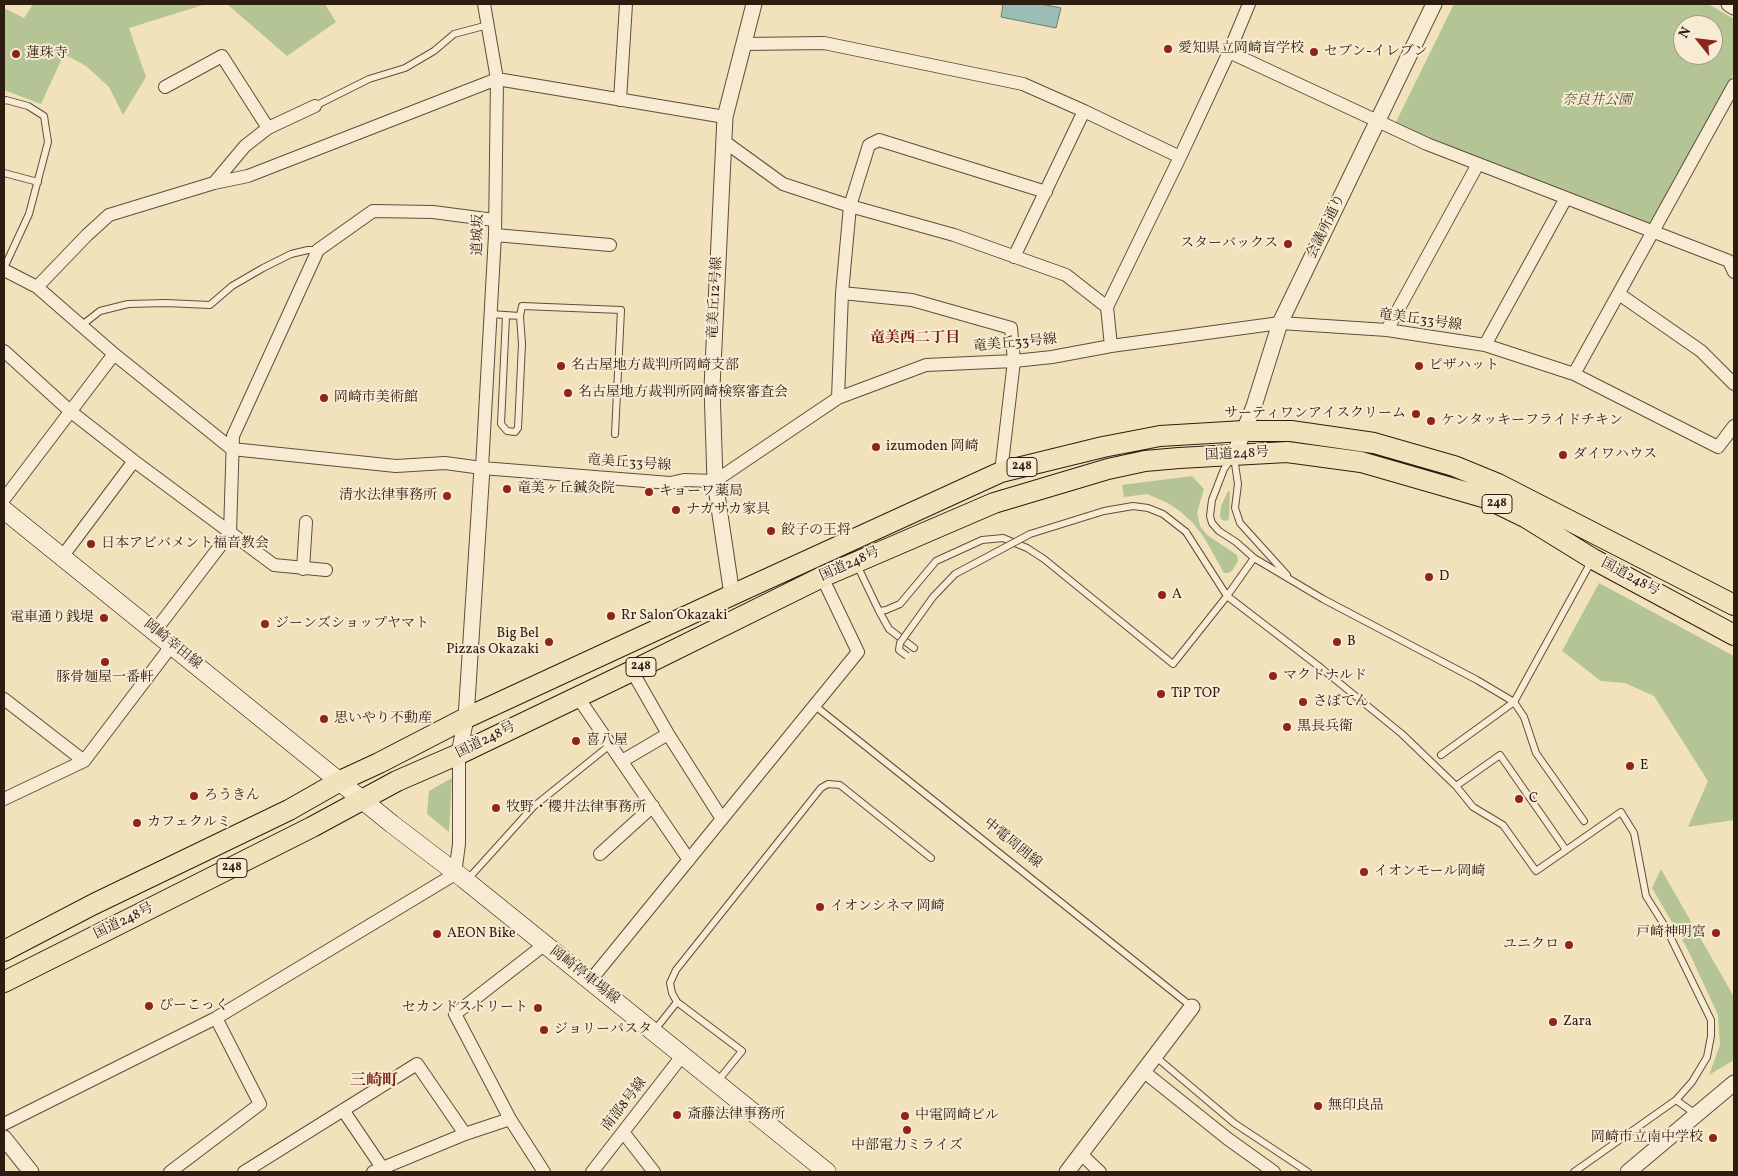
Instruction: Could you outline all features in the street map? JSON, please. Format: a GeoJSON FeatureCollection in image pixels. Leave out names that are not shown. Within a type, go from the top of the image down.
{"type":"FeatureCollection","features":[{"type":"Feature","properties":{"kind":"highway","name":"国道248号"},"geometry":{"type":"LineString","coordinates":[[4,951],[94,904],[280,814],[340,781],[466,718],[1001,472],[1103,447],[1160,436],[1244,431],[1291,431],[1374,442],[1454,466],[1498,484],[1734,605]]}},
{"type":"Feature","properties":{"kind":"highway","name":"国道248号"},"geometry":{"type":"LineString","coordinates":[[4,982],[312,827],[397,781],[459,754],[632,671],[822,577],[994,503],[1099,471],[1145,461],[1287,452],[1361,462],[1486,498],[1525,517],[1593,559],[1734,635]]}},
{"type":"Feature","properties":{"kind":"main road","name":"岡崎幸田線"},"geometry":{"type":"LineString","coordinates":[[4,510],[340,781]]}},
{"type":"Feature","properties":{"kind":"main road","name":"岡崎停車場線"},"geometry":{"type":"LineString","coordinates":[[340,781],[827,1172]]}},
{"type":"Feature","properties":{"kind":"street","name":"道城坂"},"geometry":{"type":"LineString","coordinates":[[482,468],[495,235],[498,79],[484,4]]}},
{"type":"Feature","properties":{"kind":"street"},"geometry":{"type":"LineString","coordinates":[[620,100],[626,4]]}},
{"type":"Feature","properties":{"kind":"street","name":"竜美丘12号線"},"geometry":{"type":"LineString","coordinates":[[732,596],[716,481],[712,387],[725,118],[754,4]]}},
{"type":"Feature","properties":{"kind":"street"},"geometry":{"type":"LineString","coordinates":[[1112,346],[1107,307],[1180,157],[1229,52],[1249,4]]}},
{"type":"Feature","properties":{"kind":"street","name":"会議所通り"},"geometry":{"type":"LineString","coordinates":[[1234,455],[1254,406],[1280,323],[1434,4]]}},
{"type":"Feature","properties":{"kind":"street"},"geometry":{"type":"LineString","coordinates":[[1729,4],[1734,7]]}},
{"type":"Feature","properties":{"kind":"street"},"geometry":{"type":"LineString","coordinates":[[743,44],[824,43],[1023,84],[1180,157]]}},
{"type":"Feature","properties":{"kind":"street"},"geometry":{"type":"LineString","coordinates":[[1229,52],[1377,122],[1478,164],[1732,262]]}},
{"type":"Feature","properties":{"kind":"street"},"geometry":{"type":"LineString","coordinates":[[166,88],[222,56],[268,128]]}},
{"type":"Feature","properties":{"kind":"street"},"geometry":{"type":"LineString","coordinates":[[37,287],[109,215],[214,183],[248,176],[498,79],[725,118]]}},
{"type":"Feature","properties":{"kind":"street"},"geometry":{"type":"LineString","coordinates":[[1574,374],[1734,85]]}},
{"type":"Feature","properties":{"kind":"street"},"geometry":{"type":"LineString","coordinates":[[214,183],[245,146],[268,128],[315,106]]}},
{"type":"Feature","properties":{"kind":"street"},"geometry":{"type":"LineString","coordinates":[[1014,256],[1084,112]]}},
{"type":"Feature","properties":{"kind":"street"},"geometry":{"type":"LineString","coordinates":[[838,398],[842,293],[850,206],[870,145],[879,140],[1046,192]]}},
{"type":"Feature","properties":{"kind":"street"},"geometry":{"type":"LineString","coordinates":[[725,142],[783,184],[850,206],[954,235],[1014,256],[1066,276],[1107,307]]}},
{"type":"Feature","properties":{"kind":"street"},"geometry":{"type":"LineString","coordinates":[[1387,330],[1478,164]]}},
{"type":"Feature","properties":{"kind":"street"},"geometry":{"type":"LineString","coordinates":[[1485,345],[1566,198]]}},
{"type":"Feature","properties":{"kind":"street"},"geometry":{"type":"LineString","coordinates":[[155,631],[230,533],[233,436],[318,250],[373,211],[433,212],[494,220]]}},
{"type":"Feature","properties":{"kind":"street"},"geometry":{"type":"LineString","coordinates":[[495,235],[610,245]]}},
{"type":"Feature","properties":{"kind":"street"},"geometry":{"type":"LineString","coordinates":[[4,269],[37,287],[114,354],[232,449]]}},
{"type":"Feature","properties":{"kind":"street"},"geometry":{"type":"LineString","coordinates":[[842,293],[912,300],[1011,328],[1014,361],[1001,472]]}},
{"type":"Feature","properties":{"kind":"street"},"geometry":{"type":"LineString","coordinates":[[1619,294],[1701,352],[1734,384]]}},
{"type":"Feature","properties":{"kind":"street","name":"竜美丘33号線"},"geometry":{"type":"LineString","coordinates":[[232,449],[396,466],[445,463],[482,468],[670,483],[684,480],[716,481],[838,398],[926,365],[1014,361],[1280,323],[1387,330],[1485,345],[1574,374],[1718,447],[1734,426]]}},
{"type":"Feature","properties":{"kind":"street"},"geometry":{"type":"LineString","coordinates":[[4,351],[70,411],[274,565],[326,570]]}},
{"type":"Feature","properties":{"kind":"street"},"geometry":{"type":"LineString","coordinates":[[4,499],[114,354]]}},
{"type":"Feature","properties":{"kind":"street"},"geometry":{"type":"LineString","coordinates":[[62,557],[134,461]]}},
{"type":"Feature","properties":{"kind":"street"},"geometry":{"type":"LineString","coordinates":[[4,1124],[216,1018],[461,878],[459,754],[466,718],[482,468]]}},
{"type":"Feature","properties":{"kind":"street"},"geometry":{"type":"LineString","coordinates":[[304,568],[306,522]]}},
{"type":"Feature","properties":{"kind":"street"},"geometry":{"type":"LineString","coordinates":[[590,981],[858,652],[822,577]]}},
{"type":"Feature","properties":{"kind":"street"},"geometry":{"type":"LineString","coordinates":[[4,799],[84,761],[172,646]]}},
{"type":"Feature","properties":{"kind":"street"},"geometry":{"type":"LineString","coordinates":[[632,671],[668,734],[722,819]]}},
{"type":"Feature","properties":{"kind":"street"},"geometry":{"type":"LineString","coordinates":[[577,696],[689,860]]}},
{"type":"Feature","properties":{"kind":"street"},"geometry":{"type":"LineString","coordinates":[[4,699],[84,761]]}},
{"type":"Feature","properties":{"kind":"street"},"geometry":{"type":"LineString","coordinates":[[622,761],[668,734]]}},
{"type":"Feature","properties":{"kind":"street"},"geometry":{"type":"LineString","coordinates":[[600,854],[653,806]]}},
{"type":"Feature","properties":{"kind":"street"},"geometry":{"type":"LineString","coordinates":[[544,945],[455,1014],[510,1119],[544,1172]]}},
{"type":"Feature","properties":{"kind":"street"},"geometry":{"type":"LineString","coordinates":[[1067,1172],[1192,1007]]}},
{"type":"Feature","properties":{"kind":"street"},"geometry":{"type":"LineString","coordinates":[[170,1172],[260,1104],[216,1018]]}},
{"type":"Feature","properties":{"kind":"street","name":"南部8号線"},"geometry":{"type":"LineString","coordinates":[[592,1172],[682,1056]]}},
{"type":"Feature","properties":{"kind":"street"},"geometry":{"type":"LineString","coordinates":[[244,1172],[417,1064],[465,1134]]}},
{"type":"Feature","properties":{"kind":"street"},"geometry":{"type":"LineString","coordinates":[[1143,1071],[1272,1172]]}},
{"type":"Feature","properties":{"kind":"street"},"geometry":{"type":"LineString","coordinates":[[1628,1172],[1734,1084]]}},
{"type":"Feature","properties":{"kind":"street"},"geometry":{"type":"LineString","coordinates":[[343,1110],[380,1171],[465,1134],[510,1119]]}},
{"type":"Feature","properties":{"kind":"street"},"geometry":{"type":"LineString","coordinates":[[623,1132],[654,1172]]}},
{"type":"Feature","properties":{"kind":"street"},"geometry":{"type":"LineString","coordinates":[[4,1138],[31,1172]]}},
{"type":"Feature","properties":{"kind":"street"},"geometry":{"type":"LineString","coordinates":[[1081,1154],[1100,1172]]}},
{"type":"Feature","properties":{"kind":"lane"},"geometry":{"type":"LineString","coordinates":[[315,106],[369,79],[405,68],[434,51],[454,34],[488,25]]}},
{"type":"Feature","properties":{"kind":"lane"},"geometry":{"type":"LineString","coordinates":[[4,101],[28,106],[44,116],[48,142],[29,214],[4,269]]}},
{"type":"Feature","properties":{"kind":"lane"},"geometry":{"type":"LineString","coordinates":[[4,173],[38,182]]}},
{"type":"Feature","properties":{"kind":"lane"},"geometry":{"type":"LineString","coordinates":[[82,325],[100,311],[128,304],[210,305],[232,286],[263,268],[292,254],[308,250],[318,250]]}},
{"type":"Feature","properties":{"kind":"lane"},"geometry":{"type":"LineString","coordinates":[[506,316],[501,424],[507,432],[515,432],[518,428],[522,344],[520,316],[522,306],[621,310],[615,434]]}},
{"type":"Feature","properties":{"kind":"lane"},"geometry":{"type":"LineString","coordinates":[[490,314],[520,316]]}},
{"type":"Feature","properties":{"kind":"lane"},"geometry":{"type":"LineString","coordinates":[[1234,455],[1224,469],[1212,500],[1210,516],[1212,523],[1219,531],[1236,542],[1254,558],[1322,599],[1477,680],[1514,702],[1524,717],[1536,753],[1584,821]]}},
{"type":"Feature","properties":{"kind":"lane"},"geometry":{"type":"LineString","coordinates":[[1234,455],[1234,469],[1238,484],[1235,508],[1240,523],[1292,581]]}},
{"type":"Feature","properties":{"kind":"lane"},"geometry":{"type":"LineString","coordinates":[[907,656],[899,650],[900,643],[933,597],[955,574],[1030,534],[1104,511],[1133,506],[1148,508],[1163,514],[1186,532],[1227,596],[1321,668],[1402,734],[1456,786],[1474,807],[1503,825],[1536,871],[1621,812],[1634,833],[1646,896],[1666,928],[1711,1020],[1711,1036],[1707,1057],[1692,1082],[1676,1100],[1574,1172]]}},
{"type":"Feature","properties":{"kind":"lane"},"geometry":{"type":"LineString","coordinates":[[879,611],[900,604],[936,560],[982,540],[1003,538],[1027,548],[1044,559],[1173,664],[1227,596],[1254,558]]}},
{"type":"Feature","properties":{"kind":"lane"},"geometry":{"type":"LineString","coordinates":[[1441,755],[1514,702],[1593,559]]}},
{"type":"Feature","properties":{"kind":"lane"},"geometry":{"type":"LineString","coordinates":[[856,563],[889,629],[914,648]]}},
{"type":"Feature","properties":{"kind":"lane","name":"中電周囲線"},"geometry":{"type":"LineString","coordinates":[[814,705],[1192,1007]]}},
{"type":"Feature","properties":{"kind":"lane"},"geometry":{"type":"LineString","coordinates":[[461,878],[534,807],[610,745]]}},
{"type":"Feature","properties":{"kind":"lane"},"geometry":{"type":"LineString","coordinates":[[1456,786],[1500,755],[1566,850]]}},
{"type":"Feature","properties":{"kind":"lane"},"geometry":{"type":"LineString","coordinates":[[716,1083],[742,1051],[677,1002],[672,993],[670,983],[676,970],[822,788],[828,784],[840,785],[931,858]]}},
{"type":"Feature","properties":{"kind":"lane"},"geometry":{"type":"LineString","coordinates":[[653,1032],[677,1002]]}},
{"type":"Feature","properties":{"kind":"lane"},"geometry":{"type":"LineString","coordinates":[[1155,1056],[1234,1123],[1308,1172]]}},
{"type":"Feature","properties":{"kind":"lane"},"geometry":{"type":"LineString","coordinates":[[1676,1100],[1697,1115]]}},
{"type":"Feature","properties":{"kind":"green space"},"geometry":{"type":"Polygon","coordinates":[[[33,4],[206,4],[129,28],[146,77],[123,115],[109,87],[86,66],[64,54],[41,104],[4,90],[4,8],[24,18],[33,4]]]}},
{"type":"Feature","properties":{"kind":"green space"},"geometry":{"type":"Polygon","coordinates":[[[227,4],[325,4],[336,22],[287,56],[227,4]]]}},
{"type":"Feature","properties":{"kind":"green space","name":"奈良井公園"},"geometry":{"type":"Polygon","coordinates":[[[1454,4],[1708,4],[1734,19],[1734,73],[1651,226],[1395,124],[1454,4]]]}},
{"type":"Feature","properties":{"kind":"green space"},"geometry":{"type":"Polygon","coordinates":[[[1192,476],[1204,489],[1197,513],[1200,526],[1207,535],[1237,555],[1238,561],[1232,571],[1228,573],[1224,573],[1205,539],[1194,524],[1181,512],[1168,503],[1147,494],[1124,497],[1122,485],[1192,476]]]}},
{"type":"Feature","properties":{"kind":"green space"},"geometry":{"type":"Polygon","coordinates":[[[1228,491],[1230,492],[1229,519],[1226,521],[1222,520],[1220,516],[1221,506],[1228,491]]]}},
{"type":"Feature","properties":{"kind":"green space"},"geometry":{"type":"Polygon","coordinates":[[[1599,583],[1734,656],[1734,820],[1688,827],[1708,781],[1654,696],[1625,683],[1601,681],[1562,651],[1599,583]]]}},
{"type":"Feature","properties":{"kind":"green space"},"geometry":{"type":"Polygon","coordinates":[[[452,778],[449,832],[427,814],[429,791],[452,778]]]}},
{"type":"Feature","properties":{"kind":"green space"},"geometry":{"type":"Polygon","coordinates":[[[1661,869],[1734,997],[1734,1060],[1709,1075],[1720,1045],[1718,1015],[1687,948],[1652,888],[1661,869]]]}},
{"type":"Feature","properties":{"kind":"water"},"geometry":{"type":"Polygon","coordinates":[[[1003,4],[1041,4],[1061,8],[1056,28],[1001,17],[1003,4]]]}},
{"type":"Feature","properties":{"kind":"place","name":"愛知県立岡崎盲学校"},"geometry":{"type":"Point","coordinates":[1168,49]}},
{"type":"Feature","properties":{"kind":"place","name":"セブン-イレブン"},"geometry":{"type":"Point","coordinates":[1314,52]}},
{"type":"Feature","properties":{"kind":"place","name":"蓮珠寺"},"geometry":{"type":"Point","coordinates":[16,54]}},
{"type":"Feature","properties":{"kind":"place","name":"スターバックス"},"geometry":{"type":"Point","coordinates":[1288,244]}},
{"type":"Feature","properties":{"kind":"place","name":"名古屋地方裁判所岡崎支部"},"geometry":{"type":"Point","coordinates":[561,366]}},
{"type":"Feature","properties":{"kind":"place","name":"ピザハット"},"geometry":{"type":"Point","coordinates":[1419,366]}},
{"type":"Feature","properties":{"kind":"place","name":"名古屋地方裁判所岡崎検察審査会"},"geometry":{"type":"Point","coordinates":[568,393]}},
{"type":"Feature","properties":{"kind":"place","name":"岡崎市美術館"},"geometry":{"type":"Point","coordinates":[324,398]}},
{"type":"Feature","properties":{"kind":"place","name":"サーティワンアイスクリーム"},"geometry":{"type":"Point","coordinates":[1416,414]}},
{"type":"Feature","properties":{"kind":"place","name":"ケンタッキーフライドチキン"},"geometry":{"type":"Point","coordinates":[1431,421]}},
{"type":"Feature","properties":{"kind":"place","name":"izumoden 岡崎"},"geometry":{"type":"Point","coordinates":[876,447]}},
{"type":"Feature","properties":{"kind":"place","name":"ダイワハウス"},"geometry":{"type":"Point","coordinates":[1563,455]}},
{"type":"Feature","properties":{"kind":"place","name":"竜美ヶ丘鍼灸院"},"geometry":{"type":"Point","coordinates":[507,489]}},
{"type":"Feature","properties":{"kind":"place","name":"キョーワ薬局"},"geometry":{"type":"Point","coordinates":[649,492]}},
{"type":"Feature","properties":{"kind":"place","name":"清水法律事務所"},"geometry":{"type":"Point","coordinates":[447,496]}},
{"type":"Feature","properties":{"kind":"place","name":"ナガサカ家具"},"geometry":{"type":"Point","coordinates":[676,510]}},
{"type":"Feature","properties":{"kind":"place","name":"餃子の王将"},"geometry":{"type":"Point","coordinates":[771,531]}},
{"type":"Feature","properties":{"kind":"place","name":"日本アビバメント福音教会"},"geometry":{"type":"Point","coordinates":[91,544]}},
{"type":"Feature","properties":{"kind":"place","name":"D"},"geometry":{"type":"Point","coordinates":[1429,577]}},
{"type":"Feature","properties":{"kind":"place","name":"A"},"geometry":{"type":"Point","coordinates":[1162,595]}},
{"type":"Feature","properties":{"kind":"place","name":"Rr Salon Okazaki"},"geometry":{"type":"Point","coordinates":[611,616]}},
{"type":"Feature","properties":{"kind":"place","name":"電車通り銭堤"},"geometry":{"type":"Point","coordinates":[104,618]}},
{"type":"Feature","properties":{"kind":"place","name":"ジーンズショップヤマト"},"geometry":{"type":"Point","coordinates":[265,624]}},
{"type":"Feature","properties":{"kind":"place","name":"Big Bel Pizzas Okazaki"},"geometry":{"type":"Point","coordinates":[549,642]}},
{"type":"Feature","properties":{"kind":"place","name":"B"},"geometry":{"type":"Point","coordinates":[1337,642]}},
{"type":"Feature","properties":{"kind":"place","name":"豚骨麺屋一番軒"},"geometry":{"type":"Point","coordinates":[105,662]}},
{"type":"Feature","properties":{"kind":"place","name":"マクドナルド"},"geometry":{"type":"Point","coordinates":[1273,676]}},
{"type":"Feature","properties":{"kind":"place","name":"TiP TOP"},"geometry":{"type":"Point","coordinates":[1161,694]}},
{"type":"Feature","properties":{"kind":"place","name":"さぼてん"},"geometry":{"type":"Point","coordinates":[1303,702]}},
{"type":"Feature","properties":{"kind":"place","name":"思いやり不動産"},"geometry":{"type":"Point","coordinates":[324,719]}},
{"type":"Feature","properties":{"kind":"place","name":"黒長兵衛"},"geometry":{"type":"Point","coordinates":[1287,727]}},
{"type":"Feature","properties":{"kind":"place","name":"喜八屋"},"geometry":{"type":"Point","coordinates":[576,741]}},
{"type":"Feature","properties":{"kind":"place","name":"E"},"geometry":{"type":"Point","coordinates":[1630,766]}},
{"type":"Feature","properties":{"kind":"place","name":"ろうきん"},"geometry":{"type":"Point","coordinates":[194,796]}},
{"type":"Feature","properties":{"kind":"place","name":"C"},"geometry":{"type":"Point","coordinates":[1519,799]}},
{"type":"Feature","properties":{"kind":"place","name":"牧野・櫻井法律事務所"},"geometry":{"type":"Point","coordinates":[496,808]}},
{"type":"Feature","properties":{"kind":"place","name":"カフェクルミ"},"geometry":{"type":"Point","coordinates":[137,823]}},
{"type":"Feature","properties":{"kind":"place","name":"イオンモール岡崎"},"geometry":{"type":"Point","coordinates":[1364,872]}},
{"type":"Feature","properties":{"kind":"place","name":"イオンシネマ 岡崎"},"geometry":{"type":"Point","coordinates":[820,907]}},
{"type":"Feature","properties":{"kind":"place","name":"戸崎神明宮"},"geometry":{"type":"Point","coordinates":[1716,933]}},
{"type":"Feature","properties":{"kind":"place","name":"AEON Bike"},"geometry":{"type":"Point","coordinates":[437,934]}},
{"type":"Feature","properties":{"kind":"place","name":"ユニクロ"},"geometry":{"type":"Point","coordinates":[1569,945]}},
{"type":"Feature","properties":{"kind":"place","name":"ぴーこっく"},"geometry":{"type":"Point","coordinates":[149,1006]}},
{"type":"Feature","properties":{"kind":"place","name":"セカンドストリート"},"geometry":{"type":"Point","coordinates":[538,1008]}},
{"type":"Feature","properties":{"kind":"place","name":"Zara"},"geometry":{"type":"Point","coordinates":[1553,1022]}},
{"type":"Feature","properties":{"kind":"place","name":"ジョリーパスタ"},"geometry":{"type":"Point","coordinates":[544,1030]}},
{"type":"Feature","properties":{"kind":"place","name":"無印良品"},"geometry":{"type":"Point","coordinates":[1318,1106]}},
{"type":"Feature","properties":{"kind":"place","name":"斎藤法律事務所"},"geometry":{"type":"Point","coordinates":[677,1115]}},
{"type":"Feature","properties":{"kind":"place","name":"中電岡崎ビル"},"geometry":{"type":"Point","coordinates":[905,1116]}},
{"type":"Feature","properties":{"kind":"place","name":"中部電力ミライズ"},"geometry":{"type":"Point","coordinates":[907,1130]}},
{"type":"Feature","properties":{"kind":"place","name":"岡崎市立南中学校"},"geometry":{"type":"Point","coordinates":[1713,1138]}},
{"type":"Feature","properties":{"kind":"district","name":"竜美西二丁目"},"geometry":{"type":"Point","coordinates":[915,339]}},
{"type":"Feature","properties":{"kind":"district","name":"三崎町"},"geometry":{"type":"Point","coordinates":[374,1082]}}]}
